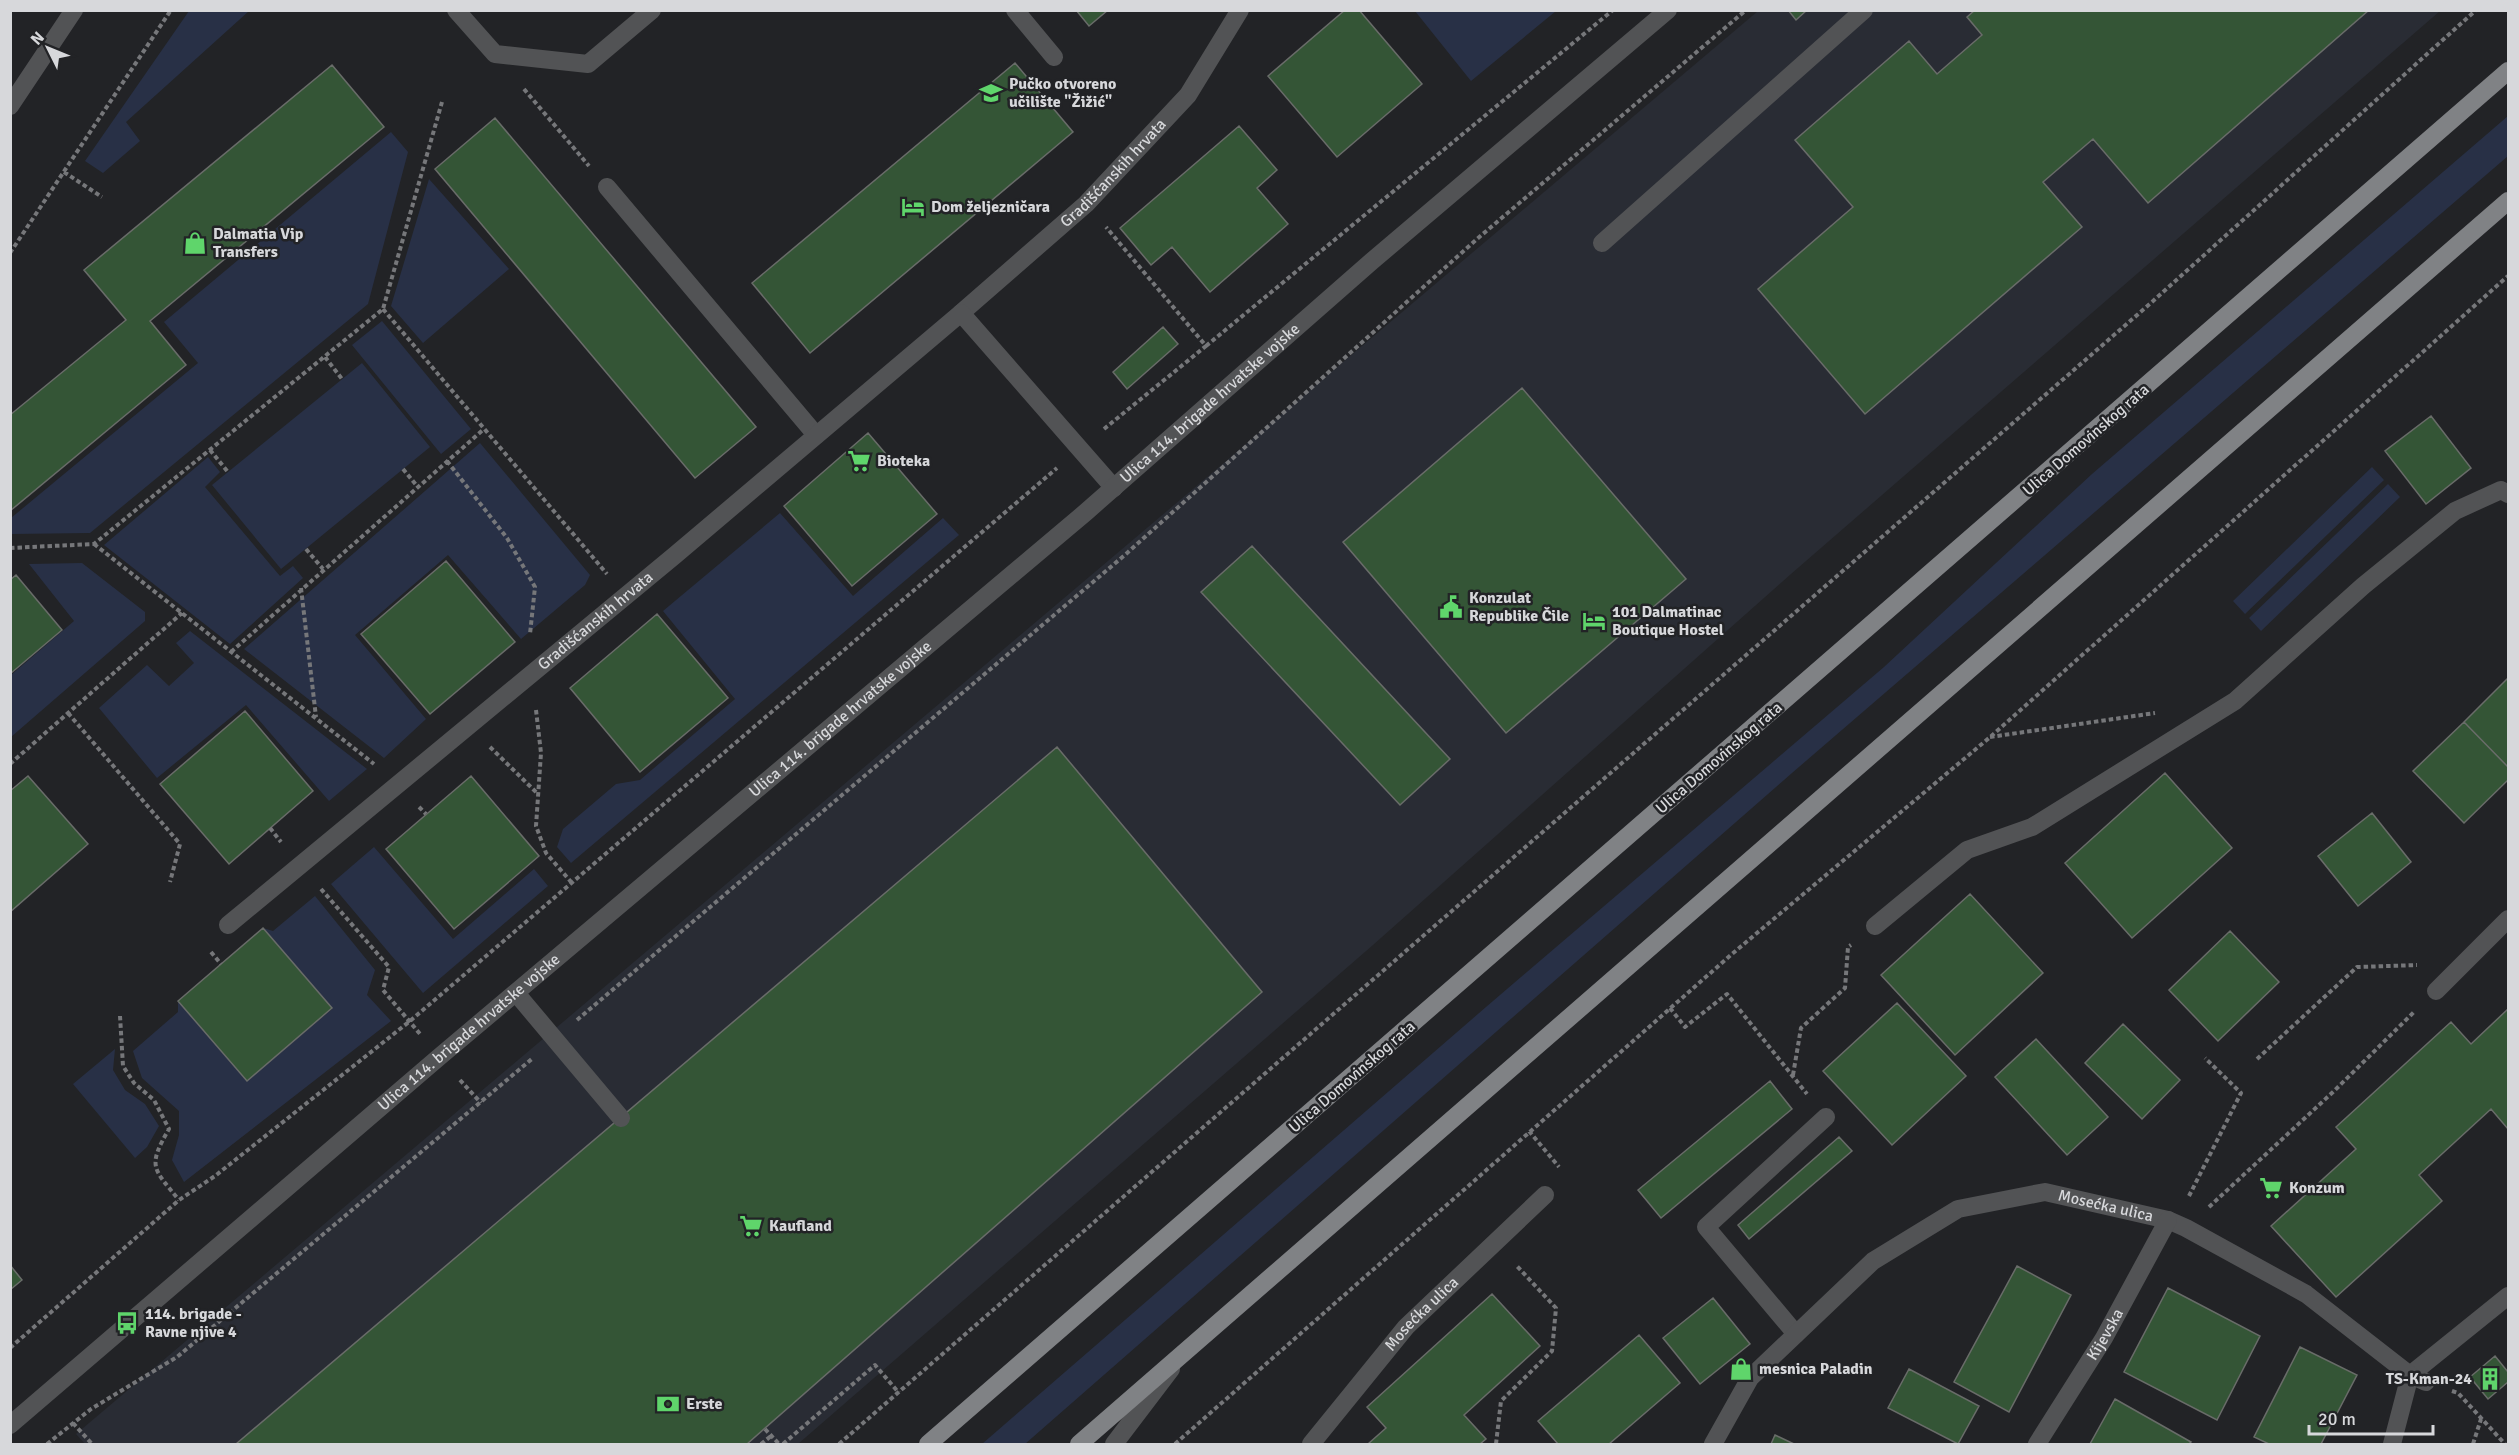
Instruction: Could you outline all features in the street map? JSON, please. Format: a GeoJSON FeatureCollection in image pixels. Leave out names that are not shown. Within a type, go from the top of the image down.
{"type":"FeatureCollection","features":[{"type":"Feature","properties":{"kind":"main road","name":"Ulica Domovinskog rata"},"geometry":{"type":"LineString","coordinates":[[928,1444],[2508,71]]}},
{"type":"Feature","properties":{"kind":"main road"},"geometry":{"type":"LineString","coordinates":[[1079,1444],[2508,201]]}},
{"type":"Feature","properties":{"kind":"street"},"geometry":{"type":"LineString","coordinates":[[10,106],[74,10]]}},
{"type":"Feature","properties":{"kind":"street"},"geometry":{"type":"LineString","coordinates":[[456,10],[495,54],[588,64],[652,10]]}},
{"type":"Feature","properties":{"kind":"street"},"geometry":{"type":"LineString","coordinates":[[1015,10],[1054,57]]}},
{"type":"Feature","properties":{"kind":"street","name":"Gradišćanskih hrvata"},"geometry":{"type":"LineString","coordinates":[[228,925],[625,596],[961,313],[1086,204],[1188,95],[1240,10]]}},
{"type":"Feature","properties":{"kind":"street","name":"Ulica 114. brigade hrvatske vojske"},"geometry":{"type":"LineString","coordinates":[[10,1425],[516,993],[1114,488],[1372,261],[1668,10]]}},
{"type":"Feature","properties":{"kind":"street"},"geometry":{"type":"LineString","coordinates":[[1602,243],[1864,10]]}},
{"type":"Feature","properties":{"kind":"street"},"geometry":{"type":"LineString","coordinates":[[607,187],[816,435]]}},
{"type":"Feature","properties":{"kind":"street"},"geometry":{"type":"LineString","coordinates":[[961,313],[1114,488]]}},
{"type":"Feature","properties":{"kind":"street"},"geometry":{"type":"LineString","coordinates":[[1875,926],[1967,850],[2032,827],[2235,701],[2363,586],[2455,511],[2501,490],[2508,494]]}},
{"type":"Feature","properties":{"kind":"street"},"geometry":{"type":"LineString","coordinates":[[2436,992],[2508,919]]}},
{"type":"Feature","properties":{"kind":"street"},"geometry":{"type":"LineString","coordinates":[[516,993],[621,1118]]}},
{"type":"Feature","properties":{"kind":"street"},"geometry":{"type":"LineString","coordinates":[[1796,1334],[1706,1227],[1826,1117]]}},
{"type":"Feature","properties":{"kind":"street","name":"Mosećka ulica"},"geometry":{"type":"LineString","coordinates":[[1713,1444],[1750,1378],[1873,1261],[1958,1209],[2046,1192],[2176,1224],[2306,1294],[2418,1378]]}},
{"type":"Feature","properties":{"kind":"street","name":"Mosećka ulica"},"geometry":{"type":"LineString","coordinates":[[1311,1444],[1406,1327],[1545,1195]]}},
{"type":"Feature","properties":{"kind":"street","name":"Kijevska"},"geometry":{"type":"LineString","coordinates":[[2037,1444],[2176,1224]]}},
{"type":"Feature","properties":{"kind":"street"},"geometry":{"type":"LineString","coordinates":[[2392,1444],[2418,1378],[2508,1296]]}},
{"type":"Feature","properties":{"kind":"street"},"geometry":{"type":"LineString","coordinates":[[1114,1444],[1179,1358]]}},
{"type":"Feature","properties":{"kind":"path"},"geometry":{"type":"LineString","coordinates":[[10,253],[171,10]]}},
{"type":"Feature","properties":{"kind":"path"},"geometry":{"type":"LineString","coordinates":[[10,1348],[179,1200],[215,1176],[410,1021],[1081,448],[1613,10]]}},
{"type":"Feature","properties":{"kind":"path"},"geometry":{"type":"LineString","coordinates":[[47,1444],[91,1408],[177,1357],[556,1038],[1126,554],[1477,239],[1746,10]]}},
{"type":"Feature","properties":{"kind":"path"},"geometry":{"type":"LineString","coordinates":[[839,1444],[2152,302],[2476,10]]}},
{"type":"Feature","properties":{"kind":"path"},"geometry":{"type":"LineString","coordinates":[[495,54],[578,153]]}},
{"type":"Feature","properties":{"kind":"path"},"geometry":{"type":"LineString","coordinates":[[10,548],[94,544],[383,309],[442,102]]}},
{"type":"Feature","properties":{"kind":"path"},"geometry":{"type":"LineString","coordinates":[[64,172],[102,197]]}},
{"type":"Feature","properties":{"kind":"path"},"geometry":{"type":"LineString","coordinates":[[1086,204],[1206,346]]}},
{"type":"Feature","properties":{"kind":"path"},"geometry":{"type":"LineString","coordinates":[[1175,1444],[1670,1008],[1989,738],[2508,276]]}},
{"type":"Feature","properties":{"kind":"path"},"geometry":{"type":"LineString","coordinates":[[383,309],[625,596]]}},
{"type":"Feature","properties":{"kind":"path"},"geometry":{"type":"LineString","coordinates":[[325,357],[342,379]]}},
{"type":"Feature","properties":{"kind":"path"},"geometry":{"type":"LineString","coordinates":[[231,652],[484,429]]}},
{"type":"Feature","properties":{"kind":"path"},"geometry":{"type":"LineString","coordinates":[[210,450],[228,472]]}},
{"type":"Feature","properties":{"kind":"path"},"geometry":{"type":"LineString","coordinates":[[447,461],[507,538],[535,587],[533,671],[541,753],[536,826],[546,853],[572,883]]}},
{"type":"Feature","properties":{"kind":"path"},"geometry":{"type":"LineString","coordinates":[[403,469],[417,486]]}},
{"type":"Feature","properties":{"kind":"path"},"geometry":{"type":"LineString","coordinates":[[94,544],[398,783],[426,814]]}},
{"type":"Feature","properties":{"kind":"path"},"geometry":{"type":"LineString","coordinates":[[306,549],[323,569]]}},
{"type":"Feature","properties":{"kind":"path"},"geometry":{"type":"LineString","coordinates":[[301,588],[316,718]]}},
{"type":"Feature","properties":{"kind":"path"},"geometry":{"type":"LineString","coordinates":[[10,764],[182,613]]}},
{"type":"Feature","properties":{"kind":"path"},"geometry":{"type":"LineString","coordinates":[[1989,738],[2165,711]]}},
{"type":"Feature","properties":{"kind":"path"},"geometry":{"type":"LineString","coordinates":[[68,713],[180,844],[170,882]]}},
{"type":"Feature","properties":{"kind":"path"},"geometry":{"type":"LineString","coordinates":[[468,725],[538,794]]}},
{"type":"Feature","properties":{"kind":"path"},"geometry":{"type":"LineString","coordinates":[[300,865],[389,967],[383,990],[410,1021]]}},
{"type":"Feature","properties":{"kind":"path"},"geometry":{"type":"LineString","coordinates":[[1792,1076],[1801,1028],[1845,988],[1848,947],[1875,926]]}},
{"type":"Feature","properties":{"kind":"path"},"geometry":{"type":"LineString","coordinates":[[2257,1059],[2357,967],[2463,963]]}},
{"type":"Feature","properties":{"kind":"path"},"geometry":{"type":"LineString","coordinates":[[1670,1008],[1685,1027],[1727,994],[1826,1117]]}},
{"type":"Feature","properties":{"kind":"path"},"geometry":{"type":"LineString","coordinates":[[120,1016],[123,1066],[134,1083],[154,1100],[169,1129],[154,1154],[157,1173],[179,1200]]}},
{"type":"Feature","properties":{"kind":"path"},"geometry":{"type":"LineString","coordinates":[[2176,1224],[2312,1112],[2406,1020]]}},
{"type":"Feature","properties":{"kind":"path"},"geometry":{"type":"LineString","coordinates":[[2176,1224],[2241,1093],[2205,1058]]}},
{"type":"Feature","properties":{"kind":"path"},"geometry":{"type":"LineString","coordinates":[[1496,1242],[1556,1308],[1552,1351],[1501,1401],[1496,1444]]}},
{"type":"Feature","properties":{"kind":"path"},"geometry":{"type":"LineString","coordinates":[[765,1429],[781,1444],[875,1365],[899,1392]]}},
{"type":"Feature","properties":{"kind":"path"},"geometry":{"type":"LineString","coordinates":[[2418,1378],[2458,1393],[2505,1444]]}},
{"type":"Feature","properties":{"kind":"path"},"geometry":{"type":"LineString","coordinates":[[2474,1444],[2481,1418]]}},
{"type":"Feature","properties":{"kind":"path"},"geometry":{"type":"LineString","coordinates":[[73,1423],[92,1444]]}},
{"type":"Feature","properties":{"kind":"path"},"geometry":{"type":"LineString","coordinates":[[761,1444],[771,1436]]}},
{"type":"Feature","properties":{"kind":"shaded area"},"geometry":{"type":"Polygon","coordinates":[[[189,11],[249,11],[126,122],[140,141],[103,173],[85,161],[189,11]]]}},
{"type":"Feature","properties":{"kind":"shaded area"},"geometry":{"type":"Polygon","coordinates":[[[1415,11],[1556,11],[1471,81],[1415,11]]]}},
{"type":"Feature","properties":{"kind":"shaded area"},"geometry":{"type":"Polygon","coordinates":[[[1758,11],[2440,11],[1791,574],[1373,945],[798,1444],[85,1444],[76,1434],[1758,11]]]}},
{"type":"Feature","properties":{"kind":"shaded area"},"geometry":{"type":"Polygon","coordinates":[[[2508,116],[2508,156],[1792,773],[1025,1444],[982,1444],[1486,1007],[1884,667],[2092,474],[2508,116]]]}},
{"type":"Feature","properties":{"kind":"shaded area"},"geometry":{"type":"Polygon","coordinates":[[[391,132],[408,152],[368,304],[90,533],[11,534],[11,518],[198,363],[164,322],[391,132]]]}},
{"type":"Feature","properties":{"kind":"shaded area"},"geometry":{"type":"Polygon","coordinates":[[[429,179],[509,269],[423,343],[391,306],[429,179]]]}},
{"type":"Feature","properties":{"kind":"shaded area"},"geometry":{"type":"Polygon","coordinates":[[[382,321],[471,429],[441,454],[352,345],[382,321]]]}},
{"type":"Feature","properties":{"kind":"shaded area"},"geometry":{"type":"Polygon","coordinates":[[[362,363],[430,447],[281,569],[212,485],[362,363]]]}},
{"type":"Feature","properties":{"kind":"shaded area"},"geometry":{"type":"Polygon","coordinates":[[[480,443],[590,575],[585,585],[521,639],[448,555],[355,635],[426,719],[384,758],[244,649],[480,443]]]}},
{"type":"Feature","properties":{"kind":"shaded area"},"geometry":{"type":"Polygon","coordinates":[[[208,457],[220,472],[205,487],[280,576],[293,566],[303,578],[230,644],[104,545],[208,457]]]}},
{"type":"Feature","properties":{"kind":"shaded area"},"geometry":{"type":"Polygon","coordinates":[[[2372,467],[2384,480],[2245,614],[2233,601],[2372,467]]]}},
{"type":"Feature","properties":{"kind":"shaded area"},"geometry":{"type":"Polygon","coordinates":[[[2388,484],[2400,497],[2261,631],[2249,618],[2388,484]]]}},
{"type":"Feature","properties":{"kind":"shaded area"},"geometry":{"type":"Polygon","coordinates":[[[780,513],[853,596],[943,518],[959,535],[571,863],[557,847],[563,829],[616,784],[640,780],[735,699],[663,611],[780,513]]]}},
{"type":"Feature","properties":{"kind":"shaded area"},"geometry":{"type":"Polygon","coordinates":[[[82,563],[145,612],[145,621],[11,737],[11,675],[74,621],[29,564],[82,563]]]}},
{"type":"Feature","properties":{"kind":"shaded area"},"geometry":{"type":"Polygon","coordinates":[[[190,631],[367,769],[329,801],[246,705],[157,778],[99,708],[147,665],[169,686],[194,663],[176,643],[190,631]]]}},
{"type":"Feature","properties":{"kind":"shaded area"},"geometry":{"type":"Polygon","coordinates":[[[374,847],[453,939],[534,869],[548,886],[423,993],[331,884],[374,847]]]}},
{"type":"Feature","properties":{"kind":"shaded area"},"geometry":{"type":"Polygon","coordinates":[[[315,896],[375,970],[367,995],[391,1021],[184,1182],[172,1160],[179,1135],[179,1111],[142,1078],[133,1051],[178,1012],[178,1001],[247,1081],[332,1009],[263,928],[273,931],[315,896]]]}},
{"type":"Feature","properties":{"kind":"shaded area"},"geometry":{"type":"Polygon","coordinates":[[[115,1049],[113,1070],[125,1090],[145,1104],[159,1126],[147,1147],[135,1158],[73,1084],[115,1049]]]}},
{"type":"Feature","properties":{"kind":"building"},"geometry":{"type":"Polygon","coordinates":[[[1076,10],[1108,10],[1089,26],[1076,10]]]}},
{"type":"Feature","properties":{"kind":"building"},"geometry":{"type":"Polygon","coordinates":[[[1345,10],[1359,10],[1422,84],[1337,157],[1268,76],[1345,10]]]}},
{"type":"Feature","properties":{"kind":"building"},"geometry":{"type":"Polygon","coordinates":[[[1788,10],[1807,10],[1796,20],[1788,10]]]}},
{"type":"Feature","properties":{"kind":"building"},"geometry":{"type":"Polygon","coordinates":[[[1975,10],[2369,10],[2148,203],[2093,139],[2043,182],[2082,227],[1865,414],[1758,289],[1853,207],[1795,140],[1909,41],[1937,74],[1982,35],[1967,17],[1975,10]]]}},
{"type":"Feature","properties":{"kind":"building","name":"Dom željezničara"},"geometry":{"type":"Polygon","coordinates":[[[1015,63],[1073,132],[810,353],[752,283],[1015,63]]]}},
{"type":"Feature","properties":{"kind":"building"},"geometry":{"type":"Polygon","coordinates":[[[332,65],[384,127],[150,321],[186,365],[10,511],[10,415],[126,320],[84,270],[332,65]]]}},
{"type":"Feature","properties":{"kind":"building"},"geometry":{"type":"Polygon","coordinates":[[[495,118],[756,427],[695,478],[435,169],[495,118]]]}},
{"type":"Feature","properties":{"kind":"building"},"geometry":{"type":"Polygon","coordinates":[[[1239,126],[1277,170],[1257,188],[1288,224],[1210,292],[1172,247],[1151,265],[1120,228],[1239,126]]]}},
{"type":"Feature","properties":{"kind":"building"},"geometry":{"type":"Polygon","coordinates":[[[1163,327],[1178,344],[1127,389],[1113,372],[1163,327]]]}},
{"type":"Feature","properties":{"kind":"building"},"geometry":{"type":"Polygon","coordinates":[[[1522,388],[1686,579],[1506,733],[1343,542],[1522,388]]]}},
{"type":"Feature","properties":{"kind":"building"},"geometry":{"type":"Polygon","coordinates":[[[2431,416],[2471,468],[2426,504],[2385,451],[2431,416]]]}},
{"type":"Feature","properties":{"kind":"building"},"geometry":{"type":"Polygon","coordinates":[[[868,433],[937,514],[852,586],[784,506],[868,433]]]}},
{"type":"Feature","properties":{"kind":"building"},"geometry":{"type":"Polygon","coordinates":[[[1252,546],[1450,759],[1400,805],[1201,592],[1252,546]]]}},
{"type":"Feature","properties":{"kind":"building"},"geometry":{"type":"Polygon","coordinates":[[[446,561],[515,642],[430,714],[361,634],[446,561]]]}},
{"type":"Feature","properties":{"kind":"building"},"geometry":{"type":"Polygon","coordinates":[[[16,575],[62,630],[10,674],[10,580],[16,575]]]}},
{"type":"Feature","properties":{"kind":"building"},"geometry":{"type":"Polygon","coordinates":[[[657,614],[728,698],[640,772],[570,688],[657,614]]]}},
{"type":"Feature","properties":{"kind":"building"},"geometry":{"type":"Polygon","coordinates":[[[2508,678],[2508,767],[2464,722],[2508,678]]]}},
{"type":"Feature","properties":{"kind":"building"},"geometry":{"type":"Polygon","coordinates":[[[245,711],[313,791],[229,864],[160,784],[245,711]]]}},
{"type":"Feature","properties":{"kind":"building"},"geometry":{"type":"Polygon","coordinates":[[[2464,722],[2508,767],[2508,780],[2464,823],[2413,771],[2464,722]]]}},
{"type":"Feature","properties":{"kind":"building"},"geometry":{"type":"Polygon","coordinates":[[[1057,747],[1262,992],[747,1444],[236,1444],[1057,747]]]}},
{"type":"Feature","properties":{"kind":"building"},"geometry":{"type":"Polygon","coordinates":[[[2165,773],[2232,848],[2132,938],[2065,863],[2165,773]]]}},
{"type":"Feature","properties":{"kind":"building"},"geometry":{"type":"Polygon","coordinates":[[[28,776],[88,844],[10,912],[10,791],[28,776]]]}},
{"type":"Feature","properties":{"kind":"building"},"geometry":{"type":"Polygon","coordinates":[[[471,776],[539,856],[454,929],[386,849],[471,776]]]}},
{"type":"Feature","properties":{"kind":"building"},"geometry":{"type":"Polygon","coordinates":[[[2372,813],[2411,862],[2358,906],[2318,856],[2372,813]]]}},
{"type":"Feature","properties":{"kind":"building"},"geometry":{"type":"Polygon","coordinates":[[[1970,894],[2043,973],[1955,1055],[1881,975],[1970,894]]]}},
{"type":"Feature","properties":{"kind":"building"},"geometry":{"type":"Polygon","coordinates":[[[263,928],[332,1008],[247,1081],[178,1001],[263,928]]]}},
{"type":"Feature","properties":{"kind":"building"},"geometry":{"type":"Polygon","coordinates":[[[2230,931],[2279,982],[2218,1041],[2169,990],[2230,931]]]}},
{"type":"Feature","properties":{"kind":"building"},"geometry":{"type":"Polygon","coordinates":[[[1897,1003],[1966,1076],[1892,1145],[1823,1071],[1897,1003]]]}},
{"type":"Feature","properties":{"kind":"building"},"geometry":{"type":"Polygon","coordinates":[[[2508,1009],[2508,1129],[2491,1109],[2419,1175],[2442,1201],[2336,1297],[2271,1226],[2356,1149],[2336,1127],[2451,1022],[2471,1044],[2508,1009]]]}},
{"type":"Feature","properties":{"kind":"building"},"geometry":{"type":"Polygon","coordinates":[[[2123,1024],[2180,1080],[2142,1119],[2085,1063],[2123,1024]]]}},
{"type":"Feature","properties":{"kind":"building"},"geometry":{"type":"Polygon","coordinates":[[[2036,1039],[2108,1117],[2067,1155],[1995,1077],[2036,1039]]]}},
{"type":"Feature","properties":{"kind":"building"},"geometry":{"type":"Polygon","coordinates":[[[1770,1081],[1792,1109],[1661,1218],[1638,1190],[1770,1081]]]}},
{"type":"Feature","properties":{"kind":"building"},"geometry":{"type":"Polygon","coordinates":[[[1839,1137],[1852,1151],[1749,1239],[1738,1225],[1839,1137]]]}},
{"type":"Feature","properties":{"kind":"building"},"geometry":{"type":"Polygon","coordinates":[[[10,1265],[22,1280],[10,1290],[10,1265]]]}},
{"type":"Feature","properties":{"kind":"building"},"geometry":{"type":"Polygon","coordinates":[[[2017,1266],[2071,1295],[2009,1412],[1954,1382],[2017,1266]]]}},
{"type":"Feature","properties":{"kind":"building"},"geometry":{"type":"Polygon","coordinates":[[[2168,1288],[2260,1336],[2217,1420],[2124,1372],[2168,1288]]]}},
{"type":"Feature","properties":{"kind":"building"},"geometry":{"type":"Polygon","coordinates":[[[1492,1294],[1540,1346],[1464,1415],[1486,1439],[1480,1444],[1368,1444],[1386,1428],[1367,1407],[1492,1294]]]}},
{"type":"Feature","properties":{"kind":"building"},"geometry":{"type":"Polygon","coordinates":[[[1713,1298],[1750,1344],[1700,1384],[1663,1338],[1713,1298]]]}},
{"type":"Feature","properties":{"kind":"building"},"geometry":{"type":"Polygon","coordinates":[[[1639,1335],[1680,1383],[1609,1444],[1558,1444],[1538,1421],[1639,1335]]]}},
{"type":"Feature","properties":{"kind":"building"},"geometry":{"type":"Polygon","coordinates":[[[2300,1347],[2357,1375],[2321,1444],[2269,1444],[2254,1437],[2300,1347]]]}},
{"type":"Feature","properties":{"kind":"building","name":"TS-Kman-24"},"geometry":{"type":"Polygon","coordinates":[[[2495,1356],[2508,1372],[2508,1382],[2488,1399],[2470,1377],[2495,1356]]]}},
{"type":"Feature","properties":{"kind":"building"},"geometry":{"type":"Polygon","coordinates":[[[1909,1369],[1979,1406],[1958,1444],[1888,1408],[1909,1369]]]}},
{"type":"Feature","properties":{"kind":"building"},"geometry":{"type":"Polygon","coordinates":[[[2115,1399],[2191,1442],[2189,1444],[2090,1444],[2115,1399]]]}},
{"type":"Feature","properties":{"kind":"building"},"geometry":{"type":"Polygon","coordinates":[[[1775,1435],[1794,1444],[1771,1444],[1775,1435]]]}},
{"type":"Feature","properties":{"kind":"place","name":"Pučko otvoreno učilište \"Žižić\""},"geometry":{"type":"Point","coordinates":[991,93]}},
{"type":"Feature","properties":{"kind":"place","name":"Dom željezničara"},"geometry":{"type":"Point","coordinates":[913,207]}},
{"type":"Feature","properties":{"kind":"place","name":"Dalmatia Vip Transfers"},"geometry":{"type":"Point","coordinates":[195,243]}},
{"type":"Feature","properties":{"kind":"place","name":"Bioteka"},"geometry":{"type":"Point","coordinates":[859,461]}},
{"type":"Feature","properties":{"kind":"place","name":"Konzulat Republike Čile"},"geometry":{"type":"Point","coordinates":[1451,607]}},
{"type":"Feature","properties":{"kind":"place","name":"101 Dalmatinac Boutique Hostel"},"geometry":{"type":"Point","coordinates":[1594,621]}},
{"type":"Feature","properties":{"kind":"place","name":"Konzum"},"geometry":{"type":"Point","coordinates":[2271,1188]}},
{"type":"Feature","properties":{"kind":"place","name":"Kaufland"},"geometry":{"type":"Point","coordinates":[751,1226]}},
{"type":"Feature","properties":{"kind":"place","name":"114. brigade - Ravne njive 4"},"geometry":{"type":"Point","coordinates":[127,1323]}},
{"type":"Feature","properties":{"kind":"place","name":"mesnica Paladin"},"geometry":{"type":"Point","coordinates":[1741,1369]}},
{"type":"Feature","properties":{"kind":"place","name":"TS-Kman-24"},"geometry":{"type":"Point","coordinates":[2490,1379]}},
{"type":"Feature","properties":{"kind":"place","name":"Erste"},"geometry":{"type":"Point","coordinates":[668,1404]}}]}
